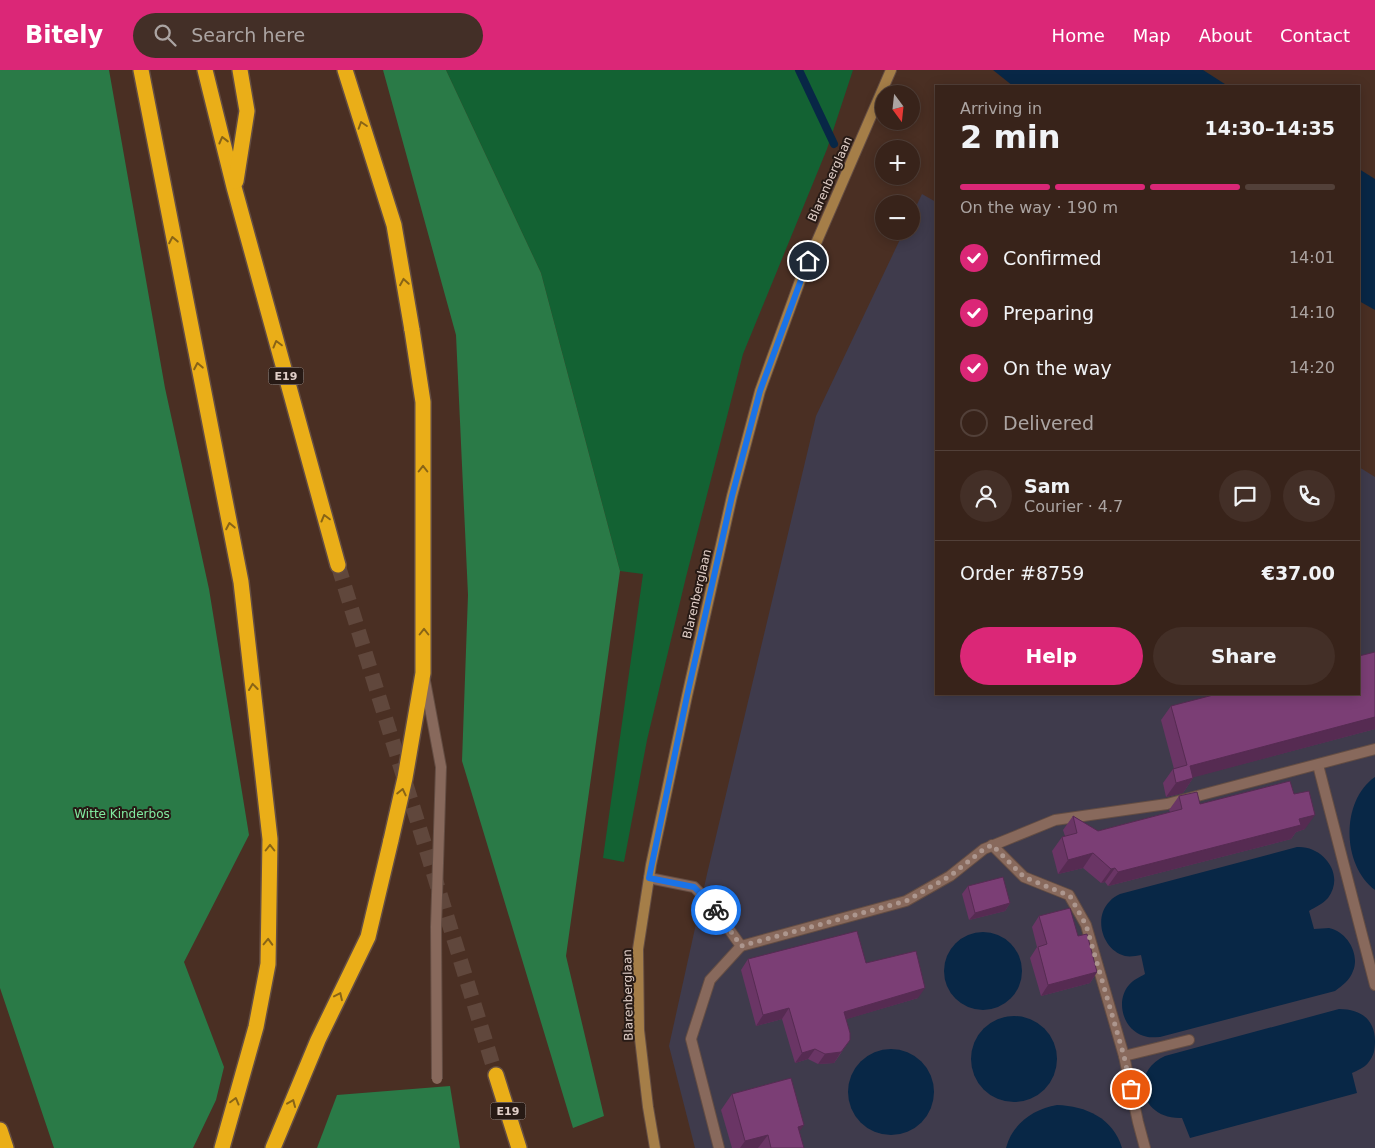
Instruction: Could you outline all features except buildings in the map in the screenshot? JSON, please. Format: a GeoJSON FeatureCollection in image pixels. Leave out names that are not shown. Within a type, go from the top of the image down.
{"type":"FeatureCollection","features":[{"type":"Feature","properties":{"kind":"highway"},"geometry":{"type":"LineString","coordinates":[[141,70],[241,582],[270,839],[268,964],[256,1027],[222,1148]]}},
{"type":"Feature","properties":{"kind":"highway","name":"E19"},"geometry":{"type":"LineString","coordinates":[[205,70],[234,187],[338,565]]}},
{"type":"Feature","properties":{"kind":"highway"},"geometry":{"type":"LineString","coordinates":[[234,187],[248,111],[240,70]]}},
{"type":"Feature","properties":{"kind":"highway"},"geometry":{"type":"LineString","coordinates":[[273,1148],[318,1040],[368,937],[405,778],[423,672],[423,402],[394,226],[345,70]]}},
{"type":"Feature","properties":{"kind":"highway","name":"E19"},"geometry":{"type":"LineString","coordinates":[[496,1074],[519,1148]]}},
{"type":"Feature","properties":{"kind":"highway"},"geometry":{"type":"LineString","coordinates":[[0,1130],[6,1148]]}},
{"type":"Feature","properties":{"kind":"street","name":"Blarenberglaan"},"geometry":{"type":"LineString","coordinates":[[655,1148],[639,1030],[638,949],[649,878],[687,696],[732,496],[760,391],[801,278],[891,70]]}},
{"type":"Feature","properties":{"kind":"lane"},"geometry":{"type":"LineString","coordinates":[[423,672],[441,767],[436,927],[437,1079]]}},
{"type":"Feature","properties":{"kind":"lane"},"geometry":{"type":"LineString","coordinates":[[719,1148],[691,1039],[710,980],[741,946],[906,901],[950,876],[984,849],[1055,820],[1167,804],[1375,749]]}},
{"type":"Feature","properties":{"kind":"lane"},"geometry":{"type":"LineString","coordinates":[[1318,765],[1375,985]]}},
{"type":"Feature","properties":{"kind":"lane"},"geometry":{"type":"LineString","coordinates":[[992,845],[1024,877],[1070,896],[1086,925],[1124,1056],[1145,1148]]}},
{"type":"Feature","properties":{"kind":"lane"},"geometry":{"type":"LineString","coordinates":[[649,878],[694,887],[711,904],[741,946]]}},
{"type":"Feature","properties":{"kind":"lane"},"geometry":{"type":"LineString","coordinates":[[1124,1056],[1189,1040]]}},
{"type":"Feature","properties":{"kind":"shaded area"},"geometry":{"type":"Polygon","coordinates":[[[922,194],[935,201],[935,695],[1360,695],[1360,468],[1375,477],[1375,1148],[695,1148],[669,1046],[707,874],[816,416],[900,240],[920,240],[920,198],[922,194]]]}},
{"type":"Feature","properties":{"kind":"green space","name":"Witte Kinderbos"},"geometry":{"type":"Polygon","coordinates":[[[0,70],[109,70],[165,388],[209,589],[249,835],[184,962],[224,1067],[216,1100],[193,1148],[54,1148],[0,988],[0,70]]]}},
{"type":"Feature","properties":{"kind":"green space"},"geometry":{"type":"Polygon","coordinates":[[[383,70],[446,70],[541,273],[620,571],[566,956],[604,1116],[573,1128],[462,761],[468,595],[456,335],[383,70]]]}},
{"type":"Feature","properties":{"kind":"green space"},"geometry":{"type":"Polygon","coordinates":[[[446,70],[853,70],[827,149],[743,354],[647,740],[624,862],[603,858],[643,574],[620,571],[541,273],[446,70]]]}},
{"type":"Feature","properties":{"kind":"green space"},"geometry":{"type":"Polygon","coordinates":[[[450,1086],[460,1148],[317,1148],[337,1095],[450,1086]]]}},
{"type":"Feature","properties":{"kind":"water"},"geometry":{"type":"Polygon","coordinates":[[[993,70],[1203,70],[1226,85],[1012,85],[993,70]]]}},
{"type":"Feature","properties":{"kind":"water"},"geometry":{"type":"Polygon","coordinates":[[[1360,170],[1375,179],[1375,310],[1360,302],[1360,170]]]}},
{"type":"Feature","properties":{"kind":"water"},"geometry":{"type":"Polygon","coordinates":[[[1375,777],[1375,890],[1364,879],[1356,866],[1351,850],[1350,834],[1351,817],[1356,801],[1364,788],[1375,777]]]}},
{"type":"Feature","properties":{"kind":"water"},"geometry":{"type":"Polygon","coordinates":[[[1297,847],[1315,851],[1323,856],[1333,871],[1333,889],[1328,898],[1309,911],[1314,929],[1329,928],[1336,930],[1351,945],[1355,965],[1348,980],[1335,991],[1160,1037],[1146,1037],[1131,1028],[1123,1014],[1122,999],[1129,985],[1145,974],[1141,955],[1125,956],[1117,953],[1102,932],[1102,916],[1111,900],[1120,894],[1297,847]]]}},
{"type":"Feature","properties":{"kind":"water"},"geometry":{"type":"Polygon","coordinates":[[[983,932],[998,935],[1011,943],[1019,956],[1022,971],[1019,986],[1011,999],[998,1007],[983,1010],[968,1007],[955,999],[947,986],[944,971],[947,956],[955,943],[968,935],[983,932]]]}},
{"type":"Feature","properties":{"kind":"water"},"geometry":{"type":"Polygon","coordinates":[[[1339,1009],[1360,1013],[1369,1021],[1374,1033],[1375,1047],[1372,1058],[1365,1066],[1352,1073],[1357,1093],[1190,1138],[1182,1118],[1168,1117],[1157,1112],[1149,1104],[1144,1094],[1143,1084],[1146,1073],[1153,1064],[1165,1056],[1339,1009]]]}},
{"type":"Feature","properties":{"kind":"water"},"geometry":{"type":"Polygon","coordinates":[[[1014,1016],[1030,1019],[1038,1023],[1050,1035],[1054,1043],[1057,1059],[1054,1075],[1050,1083],[1038,1095],[1030,1099],[1014,1102],[998,1099],[990,1095],[978,1083],[974,1075],[971,1059],[974,1043],[978,1035],[990,1023],[998,1019],[1014,1016]]]}},
{"type":"Feature","properties":{"kind":"water"},"geometry":{"type":"Polygon","coordinates":[[[891,1049],[907,1052],[915,1056],[927,1068],[931,1076],[934,1092],[931,1108],[927,1116],[915,1128],[907,1132],[891,1135],[875,1132],[867,1128],[855,1116],[851,1108],[848,1092],[851,1076],[855,1068],[867,1056],[875,1052],[891,1049]]]}},
{"type":"Feature","properties":{"kind":"water"},"geometry":{"type":"Polygon","coordinates":[[[1057,1105],[1088,1111],[1105,1121],[1118,1138],[1122,1148],[1006,1148],[1013,1132],[1025,1119],[1040,1110],[1057,1105]]]}},
{"type":"Feature","properties":{"kind":"waterway"},"geometry":{"type":"LineString","coordinates":[[799,70],[834,144]]}},
{"type":"Feature","properties":{"kind":"tunnel"},"geometry":{"type":"LineString","coordinates":[[338,565],[496,1075]]}},
{"type":"Feature","properties":{"kind":"way so far"},"geometry":{"type":"LineString","coordinates":[[716,910],[741,946],[906,901],[950,876],[984,849],[992,845],[1024,877],[1070,896],[1086,925],[1124,1056],[1131,1089]]}},
{"type":"Feature","properties":{"kind":"route"},"geometry":{"type":"LineString","coordinates":[[716,910],[694,887],[649,878],[687,696],[732,496],[760,391],[808,261]]}}]}
